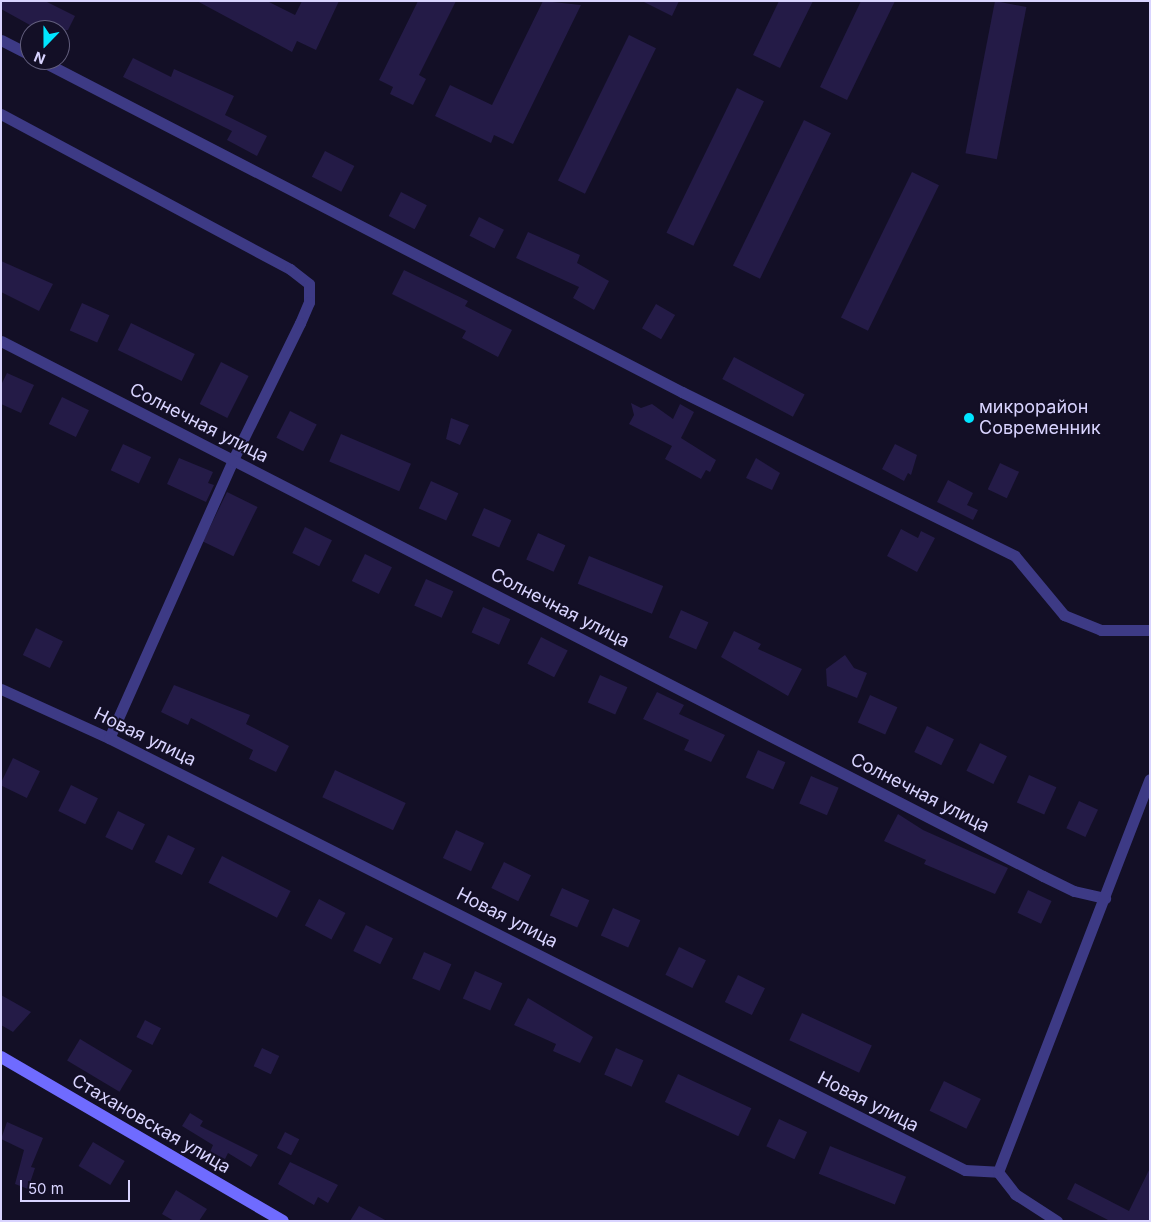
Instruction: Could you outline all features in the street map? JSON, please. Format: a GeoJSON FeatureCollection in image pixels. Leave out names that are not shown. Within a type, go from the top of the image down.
{"type":"FeatureCollection","features":[{"type":"Feature","properties":{"kind":"street"},"geometry":{"type":"LineString","coordinates":[[1,40],[20,50]]}},
{"type":"Feature","properties":{"kind":"street"},"geometry":{"type":"LineString","coordinates":[[59,70],[682,392],[1015,556],[1028,569],[1048,602],[1071,619],[1101,630],[1150,630]]}},
{"type":"Feature","properties":{"kind":"street"},"geometry":{"type":"LineString","coordinates":[[1,114],[290,269],[309,284],[309,302],[300,323],[233,460],[109,738]]}},
{"type":"Feature","properties":{"kind":"street","name":"Солнечная улица"},"geometry":{"type":"LineString","coordinates":[[1,342],[1043,876],[1074,890],[1105,898]]}},
{"type":"Feature","properties":{"kind":"street","name":"Новая улица"},"geometry":{"type":"LineString","coordinates":[[1,689],[109,738],[965,1170],[998,1172]]}},
{"type":"Feature","properties":{"kind":"street"},"geometry":{"type":"LineString","coordinates":[[1057,1221],[1015,1194],[998,1172],[1150,779]]}},
{"type":"Feature","properties":{"kind":"street","name":"Стахановская улица"},"geometry":{"type":"LineString","coordinates":[[1,1057],[283,1221]]}},
{"type":"Feature","properties":{"kind":"building"},"geometry":{"type":"Polygon","coordinates":[[[1,1],[45,1],[75,16],[70,26],[70,20],[21,20],[1,9],[1,1]]]}},
{"type":"Feature","properties":{"kind":"building"},"geometry":{"type":"Polygon","coordinates":[[[197,1],[267,1],[295,15],[302,1],[339,1],[316,50],[297,41],[292,52],[197,1]]]}},
{"type":"Feature","properties":{"kind":"building"},"geometry":{"type":"Polygon","coordinates":[[[418,1],[456,1],[419,75],[426,79],[413,105],[390,94],[393,87],[379,80],[418,1]]]}},
{"type":"Feature","properties":{"kind":"building"},"geometry":{"type":"Polygon","coordinates":[[[543,1],[581,5],[513,144],[494,135],[491,143],[435,116],[450,85],[492,105],[543,1]]]}},
{"type":"Feature","properties":{"kind":"building"},"geometry":{"type":"Polygon","coordinates":[[[642,1],[679,1],[672,16],[642,1]]]}},
{"type":"Feature","properties":{"kind":"building"},"geometry":{"type":"Polygon","coordinates":[[[779,1],[813,1],[780,68],[753,55],[779,1]]]}},
{"type":"Feature","properties":{"kind":"building"},"geometry":{"type":"Polygon","coordinates":[[[861,1],[895,1],[847,100],[820,87],[861,1]]]}},
{"type":"Feature","properties":{"kind":"building"},"geometry":{"type":"Polygon","coordinates":[[[995,1],[1026,7],[997,159],[965,153],[995,1]]]}},
{"type":"Feature","properties":{"kind":"building"},"geometry":{"type":"Polygon","coordinates":[[[629,35],[656,48],[585,194],[558,181],[629,35]]]}},
{"type":"Feature","properties":{"kind":"building"},"geometry":{"type":"Polygon","coordinates":[[[133,58],[171,77],[174,69],[234,96],[225,115],[267,136],[257,156],[227,140],[232,131],[123,77],[133,58]]]}},
{"type":"Feature","properties":{"kind":"building"},"geometry":{"type":"Polygon","coordinates":[[[737,88],[764,101],[693,246],[666,233],[737,88]]]}},
{"type":"Feature","properties":{"kind":"building"},"geometry":{"type":"Polygon","coordinates":[[[804,120],[831,133],[760,279],[733,266],[804,120]]]}},
{"type":"Feature","properties":{"kind":"building"},"geometry":{"type":"Polygon","coordinates":[[[325,151],[354,166],[341,192],[312,177],[325,151]]]}},
{"type":"Feature","properties":{"kind":"building"},"geometry":{"type":"Polygon","coordinates":[[[912,172],[939,185],[868,331],[841,318],[912,172]]]}},
{"type":"Feature","properties":{"kind":"building"},"geometry":{"type":"Polygon","coordinates":[[[401,192],[427,205],[415,229],[389,216],[401,192]]]}},
{"type":"Feature","properties":{"kind":"building"},"geometry":{"type":"Polygon","coordinates":[[[479,217],[504,230],[494,248],[469,236],[479,217]]]}},
{"type":"Feature","properties":{"kind":"building"},"geometry":{"type":"Polygon","coordinates":[[[528,232],[580,255],[577,263],[609,281],[594,310],[573,298],[579,287],[516,258],[528,232]]]}},
{"type":"Feature","properties":{"kind":"building"},"geometry":{"type":"Polygon","coordinates":[[[1,261],[53,284],[39,311],[1,292],[1,261]]]}},
{"type":"Feature","properties":{"kind":"building"},"geometry":{"type":"Polygon","coordinates":[[[404,270],[468,301],[465,306],[512,330],[498,357],[462,338],[466,331],[392,294],[404,270]]]}},
{"type":"Feature","properties":{"kind":"building"},"geometry":{"type":"Polygon","coordinates":[[[82,303],[109,315],[97,343],[70,330],[82,303]]]}},
{"type":"Feature","properties":{"kind":"building"},"geometry":{"type":"Polygon","coordinates":[[[656,304],[675,315],[661,339],[642,328],[656,304]]]}},
{"type":"Feature","properties":{"kind":"building"},"geometry":{"type":"Polygon","coordinates":[[[131,323],[195,354],[182,381],[118,350],[131,323]]]}},
{"type":"Feature","properties":{"kind":"building"},"geometry":{"type":"Polygon","coordinates":[[[734,357],[805,395],[793,417],[722,379],[734,357]]]}},
{"type":"Feature","properties":{"kind":"building"},"geometry":{"type":"Polygon","coordinates":[[[221,362],[249,376],[227,418],[200,404],[221,362]]]}},
{"type":"Feature","properties":{"kind":"building"},"geometry":{"type":"Polygon","coordinates":[[[7,373],[34,385],[21,413],[1,404],[1,385],[7,373]]]}},
{"type":"Feature","properties":{"kind":"building"},"geometry":{"type":"Polygon","coordinates":[[[62,397],[89,410],[76,437],[49,424],[62,397]]]}},
{"type":"Feature","properties":{"kind":"building"},"geometry":{"type":"Polygon","coordinates":[[[631,403],[641,408],[652,404],[673,419],[680,404],[694,412],[681,438],[716,460],[710,472],[706,470],[701,479],[665,459],[672,446],[629,424],[634,415],[631,403]]]}},
{"type":"Feature","properties":{"kind":"building"},"geometry":{"type":"Polygon","coordinates":[[[290,411],[317,425],[303,451],[276,438],[290,411]]]}},
{"type":"Feature","properties":{"kind":"building"},"geometry":{"type":"Polygon","coordinates":[[[451,418],[469,425],[460,445],[446,439],[451,418]]]}},
{"type":"Feature","properties":{"kind":"building"},"geometry":{"type":"Polygon","coordinates":[[[341,434],[411,464],[399,491],[329,462],[341,434]]]}},
{"type":"Feature","properties":{"kind":"building"},"geometry":{"type":"Polygon","coordinates":[[[123,444],[151,457],[139,483],[111,470],[123,444]]]}},
{"type":"Feature","properties":{"kind":"building"},"geometry":{"type":"Polygon","coordinates":[[[895,444],[917,455],[911,475],[908,473],[904,481],[882,469],[895,444]]]}},
{"type":"Feature","properties":{"kind":"building"},"geometry":{"type":"Polygon","coordinates":[[[179,458],[213,472],[208,483],[214,485],[206,502],[167,484],[179,458]]]}},
{"type":"Feature","properties":{"kind":"building"},"geometry":{"type":"Polygon","coordinates":[[[756,458],[780,473],[772,490],[746,478],[756,458]]]}},
{"type":"Feature","properties":{"kind":"building"},"geometry":{"type":"Polygon","coordinates":[[[1000,463],[1019,472],[1007,498],[988,489],[1000,463]]]}},
{"type":"Feature","properties":{"kind":"building"},"geometry":{"type":"Polygon","coordinates":[[[948,480],[973,493],[967,505],[978,510],[973,520],[937,502],[948,480]]]}},
{"type":"Feature","properties":{"kind":"building"},"geometry":{"type":"Polygon","coordinates":[[[431,481],[458,493],[446,521],[419,508],[431,481]]]}},
{"type":"Feature","properties":{"kind":"building"},"geometry":{"type":"Polygon","coordinates":[[[227,492],[258,507],[233,556],[203,541],[227,492]]]}},
{"type":"Feature","properties":{"kind":"building"},"geometry":{"type":"Polygon","coordinates":[[[484,508],[511,520],[499,548],[472,535],[484,508]]]}},
{"type":"Feature","properties":{"kind":"building"},"geometry":{"type":"Polygon","coordinates":[[[305,527],[332,540],[319,566],[292,553],[305,527]]]}},
{"type":"Feature","properties":{"kind":"building"},"geometry":{"type":"Polygon","coordinates":[[[901,529],[918,538],[921,531],[935,538],[917,572],[887,556],[901,529]]]}},
{"type":"Feature","properties":{"kind":"building"},"geometry":{"type":"Polygon","coordinates":[[[538,533],[565,545],[554,572],[526,559],[538,533]]]}},
{"type":"Feature","properties":{"kind":"building"},"geometry":{"type":"Polygon","coordinates":[[[365,554],[392,567],[379,594],[352,581],[365,554]]]}},
{"type":"Feature","properties":{"kind":"building"},"geometry":{"type":"Polygon","coordinates":[[[589,556],[663,586],[652,614],[578,584],[589,556]]]}},
{"type":"Feature","properties":{"kind":"building"},"geometry":{"type":"Polygon","coordinates":[[[426,579],[453,591],[442,618],[414,605],[426,579]]]}},
{"type":"Feature","properties":{"kind":"building"},"geometry":{"type":"Polygon","coordinates":[[[483,607],[510,619],[499,645],[472,633],[483,607]]]}},
{"type":"Feature","properties":{"kind":"building"},"geometry":{"type":"Polygon","coordinates":[[[681,610],[708,622],[696,650],[669,637],[681,610]]]}},
{"type":"Feature","properties":{"kind":"building"},"geometry":{"type":"Polygon","coordinates":[[[36,628],[63,641],[50,668],[23,655],[36,628]]]}},
{"type":"Feature","properties":{"kind":"building"},"geometry":{"type":"Polygon","coordinates":[[[734,631],[761,644],[758,649],[802,669],[788,696],[721,657],[734,631]]]}},
{"type":"Feature","properties":{"kind":"building"},"geometry":{"type":"Polygon","coordinates":[[[541,637],[568,651],[554,677],[527,664],[541,637]]]}},
{"type":"Feature","properties":{"kind":"building"},"geometry":{"type":"Polygon","coordinates":[[[845,655],[854,668],[867,673],[857,698],[827,686],[826,669],[845,655]]]}},
{"type":"Feature","properties":{"kind":"building"},"geometry":{"type":"Polygon","coordinates":[[[600,675],[627,687],[615,715],[588,702],[600,675]]]}},
{"type":"Feature","properties":{"kind":"building"},"geometry":{"type":"Polygon","coordinates":[[[174,685],[250,715],[246,724],[289,746],[276,772],[249,759],[253,750],[191,718],[188,725],[161,712],[174,685]]]}},
{"type":"Feature","properties":{"kind":"building"},"geometry":{"type":"Polygon","coordinates":[[[657,692],[684,705],[679,714],[725,735],[711,762],[684,750],[689,740],[643,719],[657,692]]]}},
{"type":"Feature","properties":{"kind":"building"},"geometry":{"type":"Polygon","coordinates":[[[870,695],[897,707],[885,735],[858,722],[870,695]]]}},
{"type":"Feature","properties":{"kind":"building"},"geometry":{"type":"Polygon","coordinates":[[[927,726],[954,739],[941,765],[914,752],[927,726]]]}},
{"type":"Feature","properties":{"kind":"building"},"geometry":{"type":"Polygon","coordinates":[[[980,743],[1007,756],[993,784],[966,771],[980,743]]]}},
{"type":"Feature","properties":{"kind":"building"},"geometry":{"type":"Polygon","coordinates":[[[758,750],[785,762],[773,790],[746,777],[758,750]]]}},
{"type":"Feature","properties":{"kind":"building"},"geometry":{"type":"Polygon","coordinates":[[[13,758],[40,771],[27,798],[1,786],[13,758]]]}},
{"type":"Feature","properties":{"kind":"building"},"geometry":{"type":"Polygon","coordinates":[[[335,770],[406,803],[393,830],[322,797],[335,770]]]}},
{"type":"Feature","properties":{"kind":"building"},"geometry":{"type":"Polygon","coordinates":[[[1029,775],[1056,787],[1044,815],[1017,802],[1029,775]]]}},
{"type":"Feature","properties":{"kind":"building"},"geometry":{"type":"Polygon","coordinates":[[[811,776],[839,788],[827,815],[799,804],[811,776]]]}},
{"type":"Feature","properties":{"kind":"building"},"geometry":{"type":"Polygon","coordinates":[[[71,785],[98,798],[85,824],[58,811],[71,785]]]}},
{"type":"Feature","properties":{"kind":"building"},"geometry":{"type":"Polygon","coordinates":[[[1079,801],[1098,810],[1085,837],[1066,828],[1079,801]]]}},
{"type":"Feature","properties":{"kind":"building"},"geometry":{"type":"Polygon","coordinates":[[[118,811],[145,824],[132,850],[105,837],[118,811]]]}},
{"type":"Feature","properties":{"kind":"building"},"geometry":{"type":"Polygon","coordinates":[[[898,814],[923,830],[1008,868],[995,894],[924,864],[926,860],[884,841],[898,814]]]}},
{"type":"Feature","properties":{"kind":"building"},"geometry":{"type":"Polygon","coordinates":[[[456,830],[484,843],[471,871],[443,858],[456,830]]]}},
{"type":"Feature","properties":{"kind":"building"},"geometry":{"type":"Polygon","coordinates":[[[168,835],[195,848],[182,875],[155,862],[168,835]]]}},
{"type":"Feature","properties":{"kind":"building"},"geometry":{"type":"Polygon","coordinates":[[[222,856],[291,891],[277,918],[208,883],[222,856]]]}},
{"type":"Feature","properties":{"kind":"building"},"geometry":{"type":"Polygon","coordinates":[[[504,862],[531,875],[518,901],[491,888],[504,862]]]}},
{"type":"Feature","properties":{"kind":"building"},"geometry":{"type":"Polygon","coordinates":[[[562,888],[589,900],[577,928],[550,915],[562,888]]]}},
{"type":"Feature","properties":{"kind":"building"},"geometry":{"type":"Polygon","coordinates":[[[1028,890],[1052,901],[1041,924],[1017,913],[1028,890]]]}},
{"type":"Feature","properties":{"kind":"building"},"geometry":{"type":"Polygon","coordinates":[[[319,899],[345,913],[331,940],[305,925],[319,899]]]}},
{"type":"Feature","properties":{"kind":"building"},"geometry":{"type":"Polygon","coordinates":[[[613,908],[640,920],[628,948],[601,935],[613,908]]]}},
{"type":"Feature","properties":{"kind":"building"},"geometry":{"type":"Polygon","coordinates":[[[366,925],[393,938],[380,964],[353,951],[366,925]]]}},
{"type":"Feature","properties":{"kind":"building"},"geometry":{"type":"Polygon","coordinates":[[[679,947],[706,960],[692,988],[665,975],[679,947]]]}},
{"type":"Feature","properties":{"kind":"building"},"geometry":{"type":"Polygon","coordinates":[[[424,952],[451,964],[440,991],[412,978],[424,952]]]}},
{"type":"Feature","properties":{"kind":"building"},"geometry":{"type":"Polygon","coordinates":[[[475,971],[502,983],[490,1011],[463,998],[475,971]]]}},
{"type":"Feature","properties":{"kind":"building"},"geometry":{"type":"Polygon","coordinates":[[[738,975],[765,988],[752,1015],[725,1002],[738,975]]]}},
{"type":"Feature","properties":{"kind":"building"},"geometry":{"type":"Polygon","coordinates":[[[1,995],[31,1012],[13,1032],[1,1025],[1,995]]]}},
{"type":"Feature","properties":{"kind":"building"},"geometry":{"type":"Polygon","coordinates":[[[528,998],[593,1037],[580,1063],[553,1051],[556,1044],[514,1025],[528,998]]]}},
{"type":"Feature","properties":{"kind":"building"},"geometry":{"type":"Polygon","coordinates":[[[802,1013],[872,1046],[859,1073],[789,1040],[802,1013]]]}},
{"type":"Feature","properties":{"kind":"building"},"geometry":{"type":"Polygon","coordinates":[[[145,1020],[161,1028],[152,1045],[136,1037],[145,1020]]]}},
{"type":"Feature","properties":{"kind":"building"},"geometry":{"type":"Polygon","coordinates":[[[80,1039],[132,1070],[119,1092],[67,1060],[80,1039]]]}},
{"type":"Feature","properties":{"kind":"building"},"geometry":{"type":"Polygon","coordinates":[[[262,1048],[279,1056],[271,1074],[254,1066],[262,1048]]]}},
{"type":"Feature","properties":{"kind":"building"},"geometry":{"type":"Polygon","coordinates":[[[616,1048],[643,1060],[632,1087],[604,1074],[616,1048]]]}},
{"type":"Feature","properties":{"kind":"building"},"geometry":{"type":"Polygon","coordinates":[[[678,1074],[751,1108],[738,1136],[665,1102],[678,1074]]]}},
{"type":"Feature","properties":{"kind":"building"},"geometry":{"type":"Polygon","coordinates":[[[944,1081],[981,1099],[966,1129],[930,1111],[944,1081]]]}},
{"type":"Feature","properties":{"kind":"building"},"geometry":{"type":"Polygon","coordinates":[[[190,1113],[203,1121],[200,1126],[258,1155],[251,1167],[228,1153],[225,1159],[210,1152],[213,1145],[182,1126],[190,1113]]]}},
{"type":"Feature","properties":{"kind":"building"},"geometry":{"type":"Polygon","coordinates":[[[779,1119],[807,1132],[794,1159],[766,1146],[779,1119]]]}},
{"type":"Feature","properties":{"kind":"building"},"geometry":{"type":"Polygon","coordinates":[[[7,1122],[43,1138],[31,1167],[35,1168],[28,1189],[15,1184],[24,1150],[1,1139],[7,1122]]]}},
{"type":"Feature","properties":{"kind":"building"},"geometry":{"type":"Polygon","coordinates":[[[285,1132],[299,1139],[291,1155],[277,1148],[285,1132]]]}},
{"type":"Feature","properties":{"kind":"building"},"geometry":{"type":"Polygon","coordinates":[[[93,1142],[125,1161],[110,1185],[79,1166],[93,1142]]]}},
{"type":"Feature","properties":{"kind":"building"},"geometry":{"type":"Polygon","coordinates":[[[830,1146],[906,1177],[895,1205],[819,1174],[830,1146]]]}},
{"type":"Feature","properties":{"kind":"building"},"geometry":{"type":"Polygon","coordinates":[[[290,1162],[338,1185],[328,1203],[318,1197],[314,1205],[278,1184],[290,1162]]]}},
{"type":"Feature","properties":{"kind":"building"},"geometry":{"type":"Polygon","coordinates":[[[1150,1168],[1150,1221],[1110,1221],[1067,1199],[1075,1183],[1129,1211],[1150,1168]]]}},
{"type":"Feature","properties":{"kind":"building"},"geometry":{"type":"Polygon","coordinates":[[[176,1190],[207,1209],[199,1221],[174,1221],[162,1214],[176,1190]]]}},
{"type":"Feature","properties":{"kind":"building"},"geometry":{"type":"Polygon","coordinates":[[[359,1206],[387,1221],[350,1221],[359,1206]]]}},
{"type":"Feature","properties":{"kind":"place","name":"микрорайон Современник"},"geometry":{"type":"Point","coordinates":[969,418]}}]}
